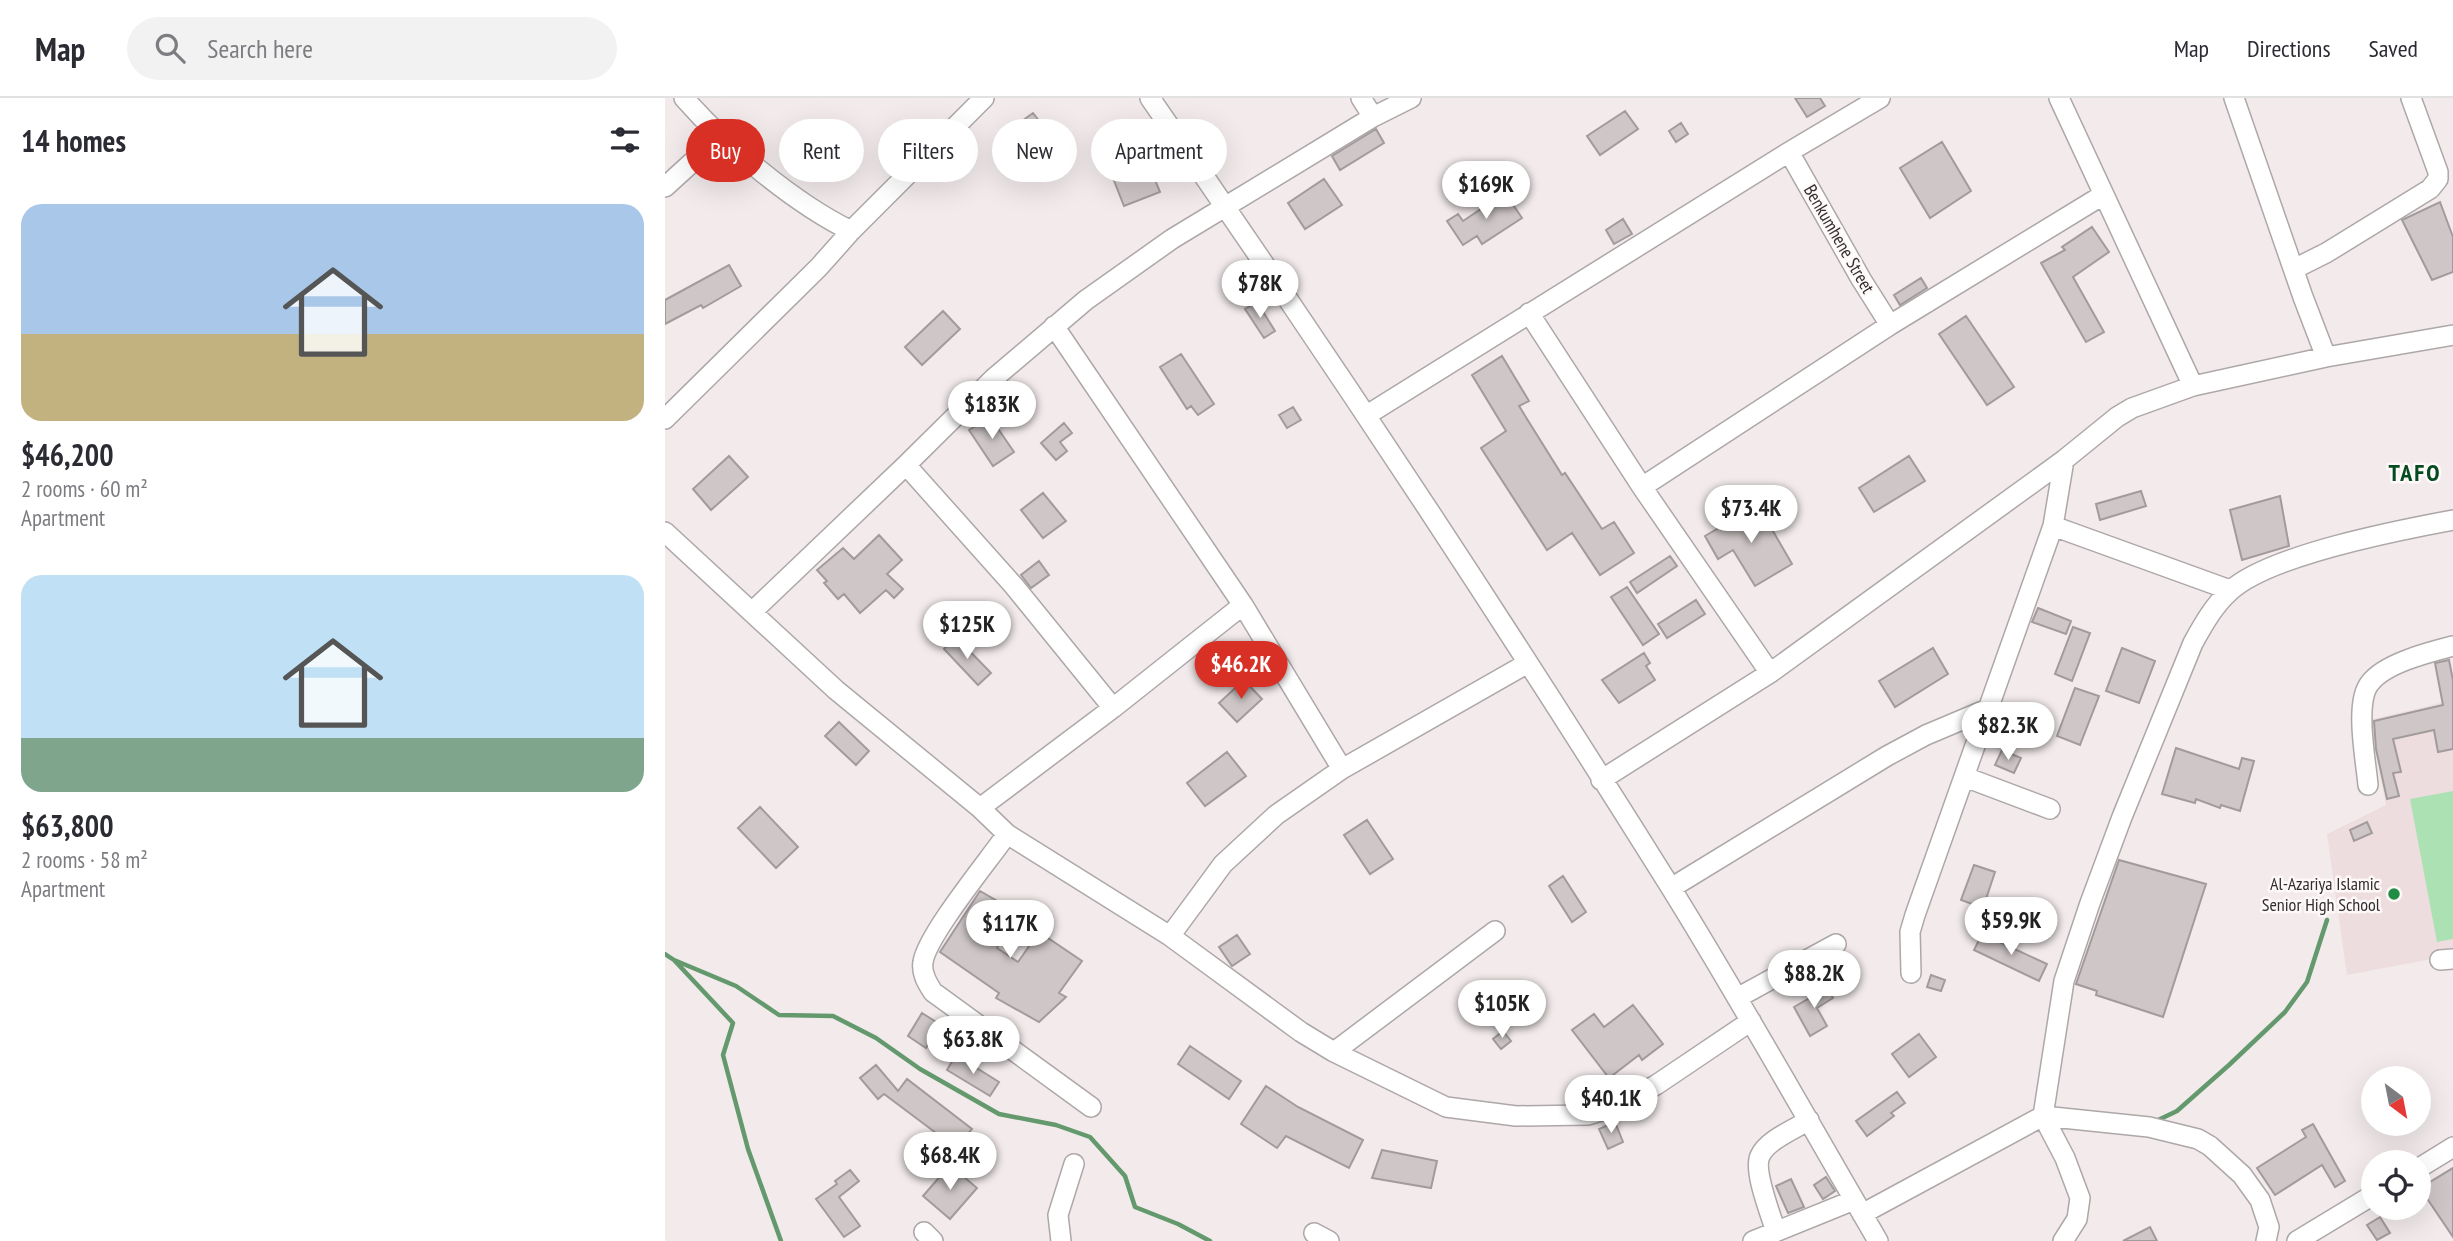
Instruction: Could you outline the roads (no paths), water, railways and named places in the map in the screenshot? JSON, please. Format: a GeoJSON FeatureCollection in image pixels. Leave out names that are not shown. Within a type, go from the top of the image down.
{"type":"FeatureCollection","features":[{"type":"Feature","properties":{"kind":"street"},"geometry":{"type":"LineString","coordinates":[[665,419],[984,98]]}},
{"type":"Feature","properties":{"kind":"street"},"geometry":{"type":"LineString","coordinates":[[1150,98],[1367,415],[1528,663],[1671,888],[1878,1241]]}},
{"type":"Feature","properties":{"kind":"street"},"geometry":{"type":"LineString","coordinates":[[1361,98],[1373,117]]}},
{"type":"Feature","properties":{"kind":"street"},"geometry":{"type":"LineString","coordinates":[[753,611],[993,379],[1054,326],[1121,274],[1173,239],[1373,117],[1411,98]]}},
{"type":"Feature","properties":{"kind":"street"},"geometry":{"type":"LineString","coordinates":[[1367,415],[1880,98]]}},
{"type":"Feature","properties":{"kind":"street"},"geometry":{"type":"LineString","coordinates":[[2059,98],[2193,386]]}},
{"type":"Feature","properties":{"kind":"street"},"geometry":{"type":"LineString","coordinates":[[2234,98],[2326,357]]}},
{"type":"Feature","properties":{"kind":"street"},"geometry":{"type":"LineString","coordinates":[[2294,269],[2326,253],[2430,189],[2446,172],[2411,98]]}},
{"type":"Feature","properties":{"kind":"street"},"geometry":{"type":"LineString","coordinates":[[692,101],[707,119]]}},
{"type":"Feature","properties":{"kind":"street","name":"Benkumhene Street"},"geometry":{"type":"LineString","coordinates":[[1789,152],[1890,325]]}},
{"type":"Feature","properties":{"kind":"street"},"geometry":{"type":"LineString","coordinates":[[665,187],[686,168]]}},
{"type":"Feature","properties":{"kind":"street"},"geometry":{"type":"LineString","coordinates":[[765,171],[819,215],[851,231]]}},
{"type":"Feature","properties":{"kind":"street"},"geometry":{"type":"LineString","coordinates":[[1642,487],[1890,325],[2103,195]]}},
{"type":"Feature","properties":{"kind":"street"},"geometry":{"type":"LineString","coordinates":[[1529,313],[1642,487],[1770,673]]}},
{"type":"Feature","properties":{"kind":"street"},"geometry":{"type":"LineString","coordinates":[[1054,326],[1243,605],[1342,769]]}},
{"type":"Feature","properties":{"kind":"street"},"geometry":{"type":"LineString","coordinates":[[1601,780],[1770,673],[2132,408],[2193,386],[2326,357],[2453,335]]}},
{"type":"Feature","properties":{"kind":"street"},"geometry":{"type":"LineString","coordinates":[[1911,973],[1910,932],[1915,915],[2053,526],[2064,460]]}},
{"type":"Feature","properties":{"kind":"street"},"geometry":{"type":"LineString","coordinates":[[906,465],[1014,586],[1113,708]]}},
{"type":"Feature","properties":{"kind":"street"},"geometry":{"type":"LineString","coordinates":[[2063,1241],[2077,1219],[2080,1198],[2066,1158],[2043,1116],[2064,981],[2090,902],[2193,643],[2205,621],[2231,590],[2256,575],[2329,548],[2453,520]]}},
{"type":"Feature","properties":{"kind":"street"},"geometry":{"type":"LineString","coordinates":[[2053,526],[2231,590]]}},
{"type":"Feature","properties":{"kind":"street"},"geometry":{"type":"LineString","coordinates":[[665,533],[836,690],[980,808],[1007,834],[1170,936],[1301,1032],[1334,1052],[1446,1107],[1516,1116],[1588,1115],[1617,1106],[1656,1085],[1751,1021]]}},
{"type":"Feature","properties":{"kind":"street"},"geometry":{"type":"LineString","coordinates":[[980,808],[1113,708],[1243,605]]}},
{"type":"Feature","properties":{"kind":"street"},"geometry":{"type":"LineString","coordinates":[[2368,785],[2362,724],[2366,691],[2370,682],[2418,655],[2453,646]]}},
{"type":"Feature","properties":{"kind":"street"},"geometry":{"type":"LineString","coordinates":[[1170,936],[1223,864],[1276,814],[1342,769],[1528,663]]}},
{"type":"Feature","properties":{"kind":"street"},"geometry":{"type":"LineString","coordinates":[[1671,888],[1887,756],[1926,735],[1990,708]]}},
{"type":"Feature","properties":{"kind":"street"},"geometry":{"type":"LineString","coordinates":[[1965,777],[2050,809]]}},
{"type":"Feature","properties":{"kind":"street"},"geometry":{"type":"LineString","coordinates":[[1007,834],[936,934],[923,963],[925,981],[933,992],[1091,1107]]}},
{"type":"Feature","properties":{"kind":"street"},"geometry":{"type":"LineString","coordinates":[[1334,1052],[1495,931]]}},
{"type":"Feature","properties":{"kind":"street"},"geometry":{"type":"LineString","coordinates":[[1737,998],[1836,944]]}},
{"type":"Feature","properties":{"kind":"street"},"geometry":{"type":"LineString","coordinates":[[1753,1241],[1858,1207],[2043,1116],[2149,1127],[2199,1139],[2242,1175],[2260,1200],[2269,1227],[2266,1241]]}},
{"type":"Feature","properties":{"kind":"street"},"geometry":{"type":"LineString","coordinates":[[1776,1232],[1757,1166],[1760,1154],[1770,1144],[1809,1120]]}},
{"type":"Feature","properties":{"kind":"street"},"geometry":{"type":"LineString","coordinates":[[2431,1161],[2453,1147]]}},
{"type":"Feature","properties":{"kind":"street"},"geometry":{"type":"LineString","coordinates":[[1061,1241],[1058,1215],[1074,1164]]}},
{"type":"Feature","properties":{"kind":"street"},"geometry":{"type":"LineString","coordinates":[[2297,1241],[2361,1202]]}},
{"type":"Feature","properties":{"kind":"waterway"},"geometry":{"type":"LineString","coordinates":[[2154,1122],[2177,1111],[2285,1012],[2307,982],[2327,920]]}},
{"type":"Feature","properties":{"kind":"waterway"},"geometry":{"type":"LineString","coordinates":[[665,954],[674,960],[733,1023],[723,1055],[748,1149],[781,1241]]}},
{"type":"Feature","properties":{"kind":"waterway"},"geometry":{"type":"LineString","coordinates":[[674,960],[736,986],[779,1015],[833,1016],[876,1038],[920,1069],[999,1114],[1056,1125],[1090,1137],[1125,1176],[1135,1207],[1178,1224],[1210,1241]]}},
{"type":"Feature","properties":{"kind":"place","name":"Al-Azariya Islamic Senior High School"},"geometry":{"type":"Point","coordinates":[2394,894]}},
{"type":"Feature","properties":{"kind":"district","name":"TAFO"},"geometry":{"type":"Point","coordinates":[2415,473]}}]}
